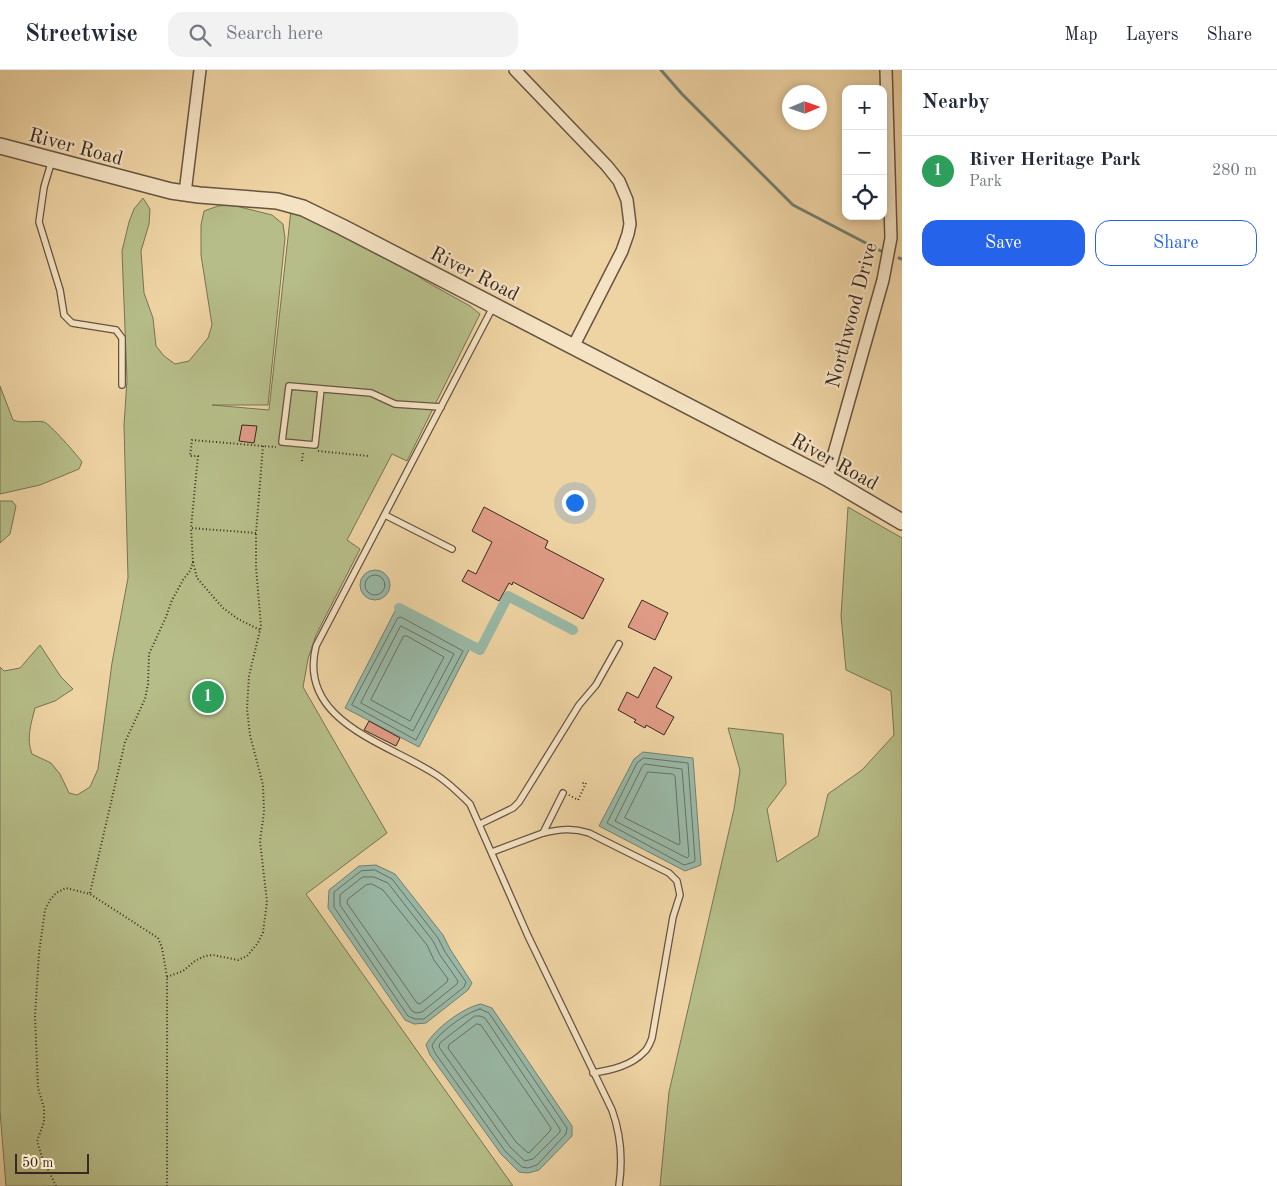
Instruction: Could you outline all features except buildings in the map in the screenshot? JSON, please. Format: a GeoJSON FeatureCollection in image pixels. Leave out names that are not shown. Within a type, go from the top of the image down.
{"type":"FeatureCollection","features":[{"type":"Feature","properties":{"kind":"street"},"geometry":{"type":"LineString","coordinates":[[185,193],[200,70]]}},
{"type":"Feature","properties":{"kind":"street"},"geometry":{"type":"LineString","coordinates":[[515,70],[607,166],[619,180],[627,200],[630,224],[622,251],[574,346]]}},
{"type":"Feature","properties":{"kind":"street","name":"Northwood Drive"},"geometry":{"type":"LineString","coordinates":[[827,478],[882,280],[891,238],[886,70]]}},
{"type":"Feature","properties":{"kind":"street","name":"River Road"},"geometry":{"type":"LineString","coordinates":[[0,146],[148,186],[185,193],[266,200],[298,206],[574,346],[827,478],[902,522]]}},
{"type":"Feature","properties":{"kind":"lane"},"geometry":{"type":"LineString","coordinates":[[52,160],[44,187],[39,222],[60,290],[64,315],[72,324],[116,330],[122,338],[122,385]]}},
{"type":"Feature","properties":{"kind":"lane"},"geometry":{"type":"LineString","coordinates":[[494,306],[316,646],[313,664],[315,682],[321,698],[336,716],[348,725],[435,774],[470,804],[528,936],[612,1110],[619,1134],[622,1157],[619,1186]]}},
{"type":"Feature","properties":{"kind":"lane"},"geometry":{"type":"LineString","coordinates":[[321,389],[315,445],[282,442],[289,386],[371,393],[395,404],[441,407]]}},
{"type":"Feature","properties":{"kind":"lane"},"geometry":{"type":"LineString","coordinates":[[385,515],[452,549]]}},
{"type":"Feature","properties":{"kind":"lane"},"geometry":{"type":"LineString","coordinates":[[480,824],[513,808],[519,802],[578,706],[596,685],[619,644]]}},
{"type":"Feature","properties":{"kind":"lane"},"geometry":{"type":"LineString","coordinates":[[543,832],[563,793]]}},
{"type":"Feature","properties":{"kind":"lane"},"geometry":{"type":"LineString","coordinates":[[492,852],[543,832],[577,829],[589,833],[670,873],[677,881],[680,895],[673,916],[652,1038],[645,1052],[634,1060],[620,1067],[593,1073]]}},
{"type":"Feature","properties":{"kind":"path"},"geometry":{"type":"LineString","coordinates":[[260,630],[238,619],[223,608],[197,578],[193,560],[191,528],[198,456],[190,456],[192,440],[280,448]]}},
{"type":"Feature","properties":{"kind":"path"},"geometry":{"type":"LineString","coordinates":[[167,977],[183,970],[205,956],[213,955],[238,960],[248,956],[258,943],[263,932],[267,902],[260,841],[264,812],[263,785],[250,736],[247,709],[249,676],[260,630],[256,533],[263,446]]}},
{"type":"Feature","properties":{"kind":"path"},"geometry":{"type":"LineString","coordinates":[[298,449],[303,450],[302,461]]}},
{"type":"Feature","properties":{"kind":"path"},"geometry":{"type":"LineString","coordinates":[[312,451],[368,456]]}},
{"type":"Feature","properties":{"kind":"path"},"geometry":{"type":"LineString","coordinates":[[191,528],[256,533]]}},
{"type":"Feature","properties":{"kind":"path"},"geometry":{"type":"LineString","coordinates":[[90,894],[125,742],[145,699],[148,684],[149,654],[172,600],[183,580],[190,572],[193,560]]}},
{"type":"Feature","properties":{"kind":"path"},"geometry":{"type":"LineString","coordinates":[[563,793],[578,800],[586,784],[582,783]]}},
{"type":"Feature","properties":{"kind":"path"},"geometry":{"type":"LineString","coordinates":[[56,1186],[42,1157],[37,1141],[44,1122],[44,1108],[38,1088],[35,1016],[39,953],[45,910],[50,900],[66,888],[90,894],[158,938],[162,948],[167,977],[167,1186]]}},
{"type":"Feature","properties":{"kind":"green space"},"geometry":{"type":"Polygon","coordinates":[[[143,198],[150,209],[149,224],[141,251],[144,293],[153,318],[156,346],[164,356],[175,364],[189,361],[208,338],[212,325],[201,255],[201,225],[204,211],[218,206],[232,205],[272,215],[283,224],[285,238],[268,405],[212,405],[269,410],[291,210],[393,259],[480,314],[407,461],[392,454],[347,540],[360,549],[316,635],[308,659],[303,687],[387,833],[306,894],[513,1186],[6,1186],[0,1111],[0,667],[4,671],[20,668],[40,645],[61,677],[73,689],[55,701],[35,708],[29,743],[32,754],[51,763],[60,774],[69,793],[77,795],[90,787],[98,769],[112,663],[128,578],[124,425],[127,380],[122,251],[134,209],[143,198]]]}},
{"type":"Feature","properties":{"kind":"green space"},"geometry":{"type":"Polygon","coordinates":[[[0,386],[13,420],[44,422],[47,424],[82,462],[79,469],[40,485],[0,494],[0,386]]]}},
{"type":"Feature","properties":{"kind":"green space"},"geometry":{"type":"Polygon","coordinates":[[[0,501],[12,501],[16,506],[10,534],[0,543],[0,501]]]}},
{"type":"Feature","properties":{"kind":"green space"},"geometry":{"type":"Polygon","coordinates":[[[848,507],[902,538],[902,1186],[660,1186],[669,1092],[734,809],[740,770],[728,728],[783,734],[786,784],[767,809],[777,862],[818,836],[828,794],[862,770],[894,735],[891,691],[846,670],[841,616],[848,507]]]}},
{"type":"Feature","properties":{"kind":"water"},"geometry":{"type":"Polygon","coordinates":[[[375,570],[385,575],[390,585],[385,595],[375,600],[365,595],[360,585],[365,575],[375,570]]]}},
{"type":"Feature","properties":{"kind":"water"},"geometry":{"type":"Polygon","coordinates":[[[396,609],[470,648],[419,747],[345,708],[396,609]]]}},
{"type":"Feature","properties":{"kind":"water"},"geometry":{"type":"Polygon","coordinates":[[[643,752],[693,758],[701,865],[685,871],[599,826],[634,759],[643,752]]]}},
{"type":"Feature","properties":{"kind":"water"},"geometry":{"type":"Polygon","coordinates":[[[376,865],[395,874],[443,935],[472,983],[468,990],[426,1023],[414,1024],[405,1020],[328,908],[329,890],[359,866],[376,865]]]}},
{"type":"Feature","properties":{"kind":"water"},"geometry":{"type":"Polygon","coordinates":[[[481,1004],[492,1008],[572,1126],[572,1136],[539,1170],[528,1173],[519,1172],[501,1154],[430,1055],[426,1045],[442,1026],[458,1014],[481,1004]]]}},
{"type":"Feature","properties":{"kind":"waterway"},"geometry":{"type":"LineString","coordinates":[[661,70],[682,94],[793,205],[883,252]]}},
{"type":"Feature","properties":{"kind":"waterway"},"geometry":{"type":"LineString","coordinates":[[399,608],[480,650],[508,596],[573,630]]}},
{"type":"Feature","properties":{"kind":"place","name":"River Heritage Park"},"geometry":{"type":"Point","coordinates":[208,697]}}]}
